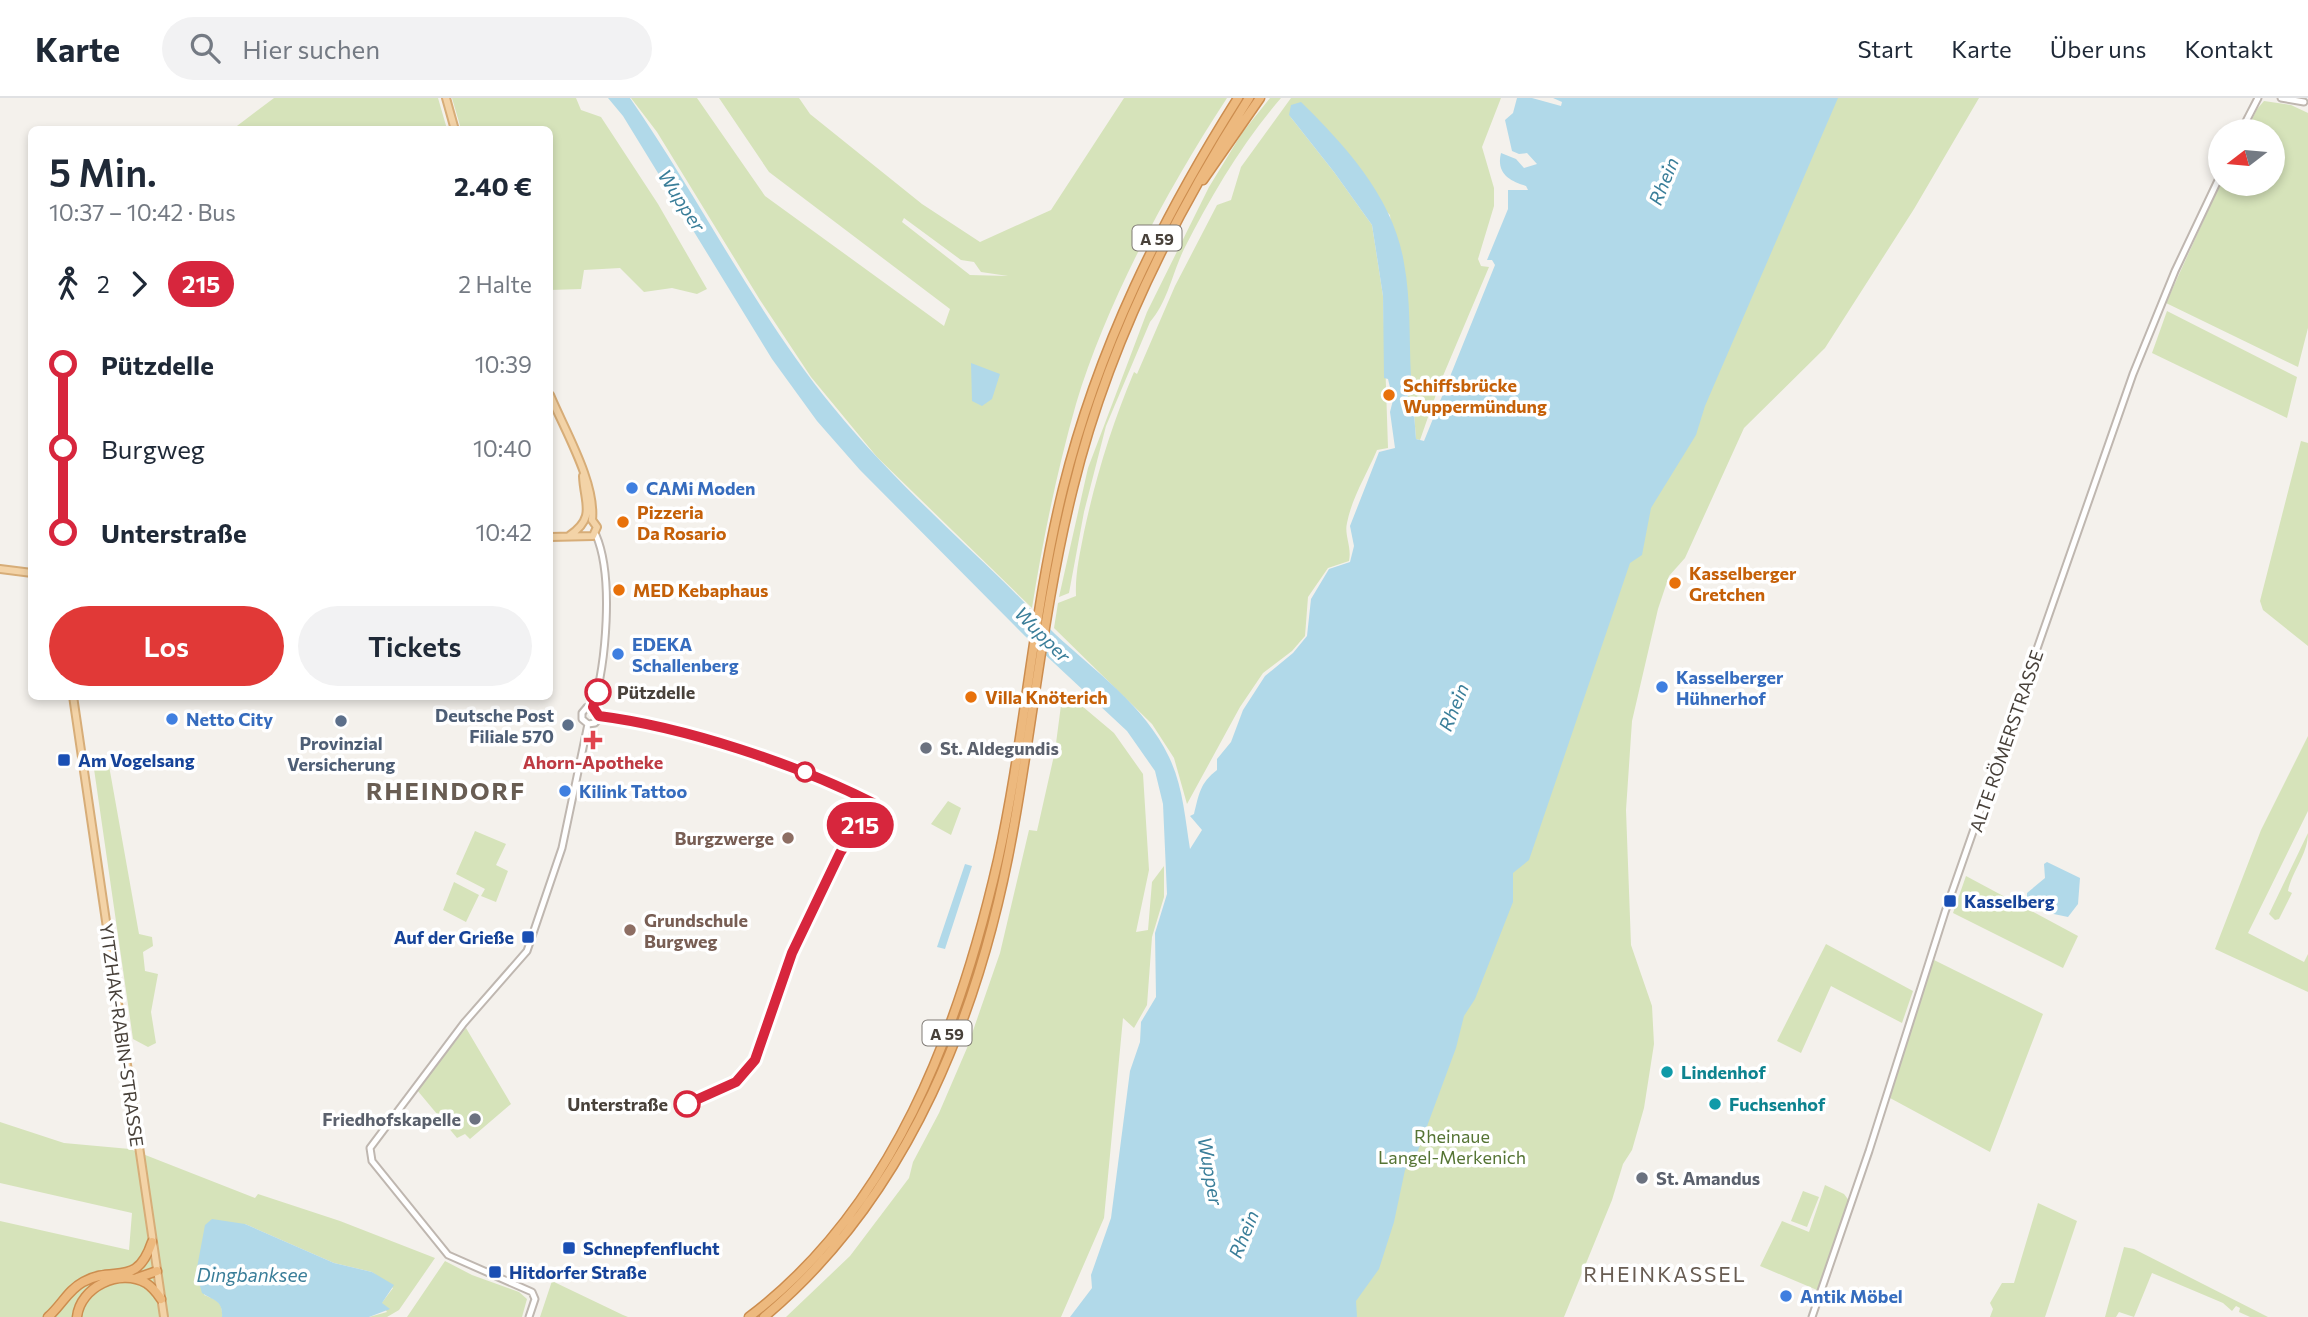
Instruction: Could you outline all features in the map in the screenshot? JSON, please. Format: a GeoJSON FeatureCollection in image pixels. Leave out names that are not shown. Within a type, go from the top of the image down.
{"type":"FeatureCollection","features":[{"type":"Feature","properties":{"kind":"highway","name":"A 59"},"geometry":{"type":"LineString","coordinates":[[749,1317],[808,1264],[850,1215],[894,1149],[933,1066],[971,967],[995,873],[1026,691],[1074,447],[1118,321],[1193,172],[1238,98]]}},
{"type":"Feature","properties":{"kind":"highway","name":"A 59"},"geometry":{"type":"LineString","coordinates":[[764,1317],[817,1268],[864,1212],[911,1137],[960,1027],[1002,885],[1034,699],[1051,566],[1094,412],[1135,308],[1181,212],[1203,169],[1248,98]]}},
{"type":"Feature","properties":{"kind":"highway"},"geometry":{"type":"LineString","coordinates":[[1181,212],[1260,98]]}},
{"type":"Feature","properties":{"kind":"highway"},"geometry":{"type":"LineString","coordinates":[[77,1317],[82,1298],[91,1289],[134,1275],[152,1242]]}},
{"type":"Feature","properties":{"kind":"highway"},"geometry":{"type":"LineString","coordinates":[[48,1317],[81,1282],[157,1271]]}},
{"type":"Feature","properties":{"kind":"highway"},"geometry":{"type":"LineString","coordinates":[[134,1275],[150,1286],[161,1299]]}},
{"type":"Feature","properties":{"kind":"main road"},"geometry":{"type":"LineString","coordinates":[[446,98],[454,126]]}},
{"type":"Feature","properties":{"kind":"main road"},"geometry":{"type":"LineString","coordinates":[[553,402],[593,499],[587,534]]}},
{"type":"Feature","properties":{"kind":"main road"},"geometry":{"type":"LineString","coordinates":[[553,537],[587,534],[597,527],[589,520]]}},
{"type":"Feature","properties":{"kind":"main road"},"geometry":{"type":"LineString","coordinates":[[0,569],[28,572]]}},
{"type":"Feature","properties":{"kind":"main road","name":"YITZHAK-RABIN-STRASSE"},"geometry":{"type":"LineString","coordinates":[[74,700],[164,1317]]}},
{"type":"Feature","properties":{"kind":"street"},"geometry":{"type":"LineString","coordinates":[[2247,119],[2258,98]]}},
{"type":"Feature","properties":{"kind":"street"},"geometry":{"type":"LineString","coordinates":[[2281,98],[2304,102]]}},
{"type":"Feature","properties":{"kind":"street","name":"ALTE RÖMERSTRASSE"},"geometry":{"type":"LineString","coordinates":[[1812,1317],[1869,1151],[1945,912],[2133,374],[2175,271],[2211,196]]}},
{"type":"Feature","properties":{"kind":"street"},"geometry":{"type":"LineString","coordinates":[[587,534],[598,548],[604,580],[606,615],[601,678],[593,707]]}},
{"type":"Feature","properties":{"kind":"street"},"geometry":{"type":"LineString","coordinates":[[587,707],[593,707],[598,711],[599,719],[588,724],[583,720],[582,713],[587,707]]}},
{"type":"Feature","properties":{"kind":"street"},"geometry":{"type":"LineString","coordinates":[[529,1317],[535,1298],[527,1288],[448,1255],[376,1166],[370,1157],[369,1148],[464,1023],[527,951],[562,848],[588,724]]}},
{"type":"Feature","properties":{"kind":"green space"},"geometry":{"type":"Polygon","coordinates":[[[274,98],[438,98],[446,126],[237,126],[274,98]]]}},
{"type":"Feature","properties":{"kind":"green space"},"geometry":{"type":"Polygon","coordinates":[[[452,98],[576,98],[581,110],[601,117],[658,204],[707,289],[697,294],[672,288],[644,292],[620,268],[584,270],[581,289],[553,290],[553,126],[460,126],[452,98]]]}},
{"type":"Feature","properties":{"kind":"green space"},"geometry":{"type":"Polygon","coordinates":[[[631,98],[697,98],[765,196],[944,326],[950,309],[769,172],[719,98],[799,98],[810,114],[922,204],[980,242],[1051,210],[1124,98],[1227,98],[1183,169],[1141,246],[1089,365],[1057,480],[1032,608],[877,457],[811,377],[760,300],[657,132],[631,98]],[[904,218],[902,222],[970,275],[1008,276],[981,272],[974,262],[961,260],[904,218]]]}},
{"type":"Feature","properties":{"kind":"green space"},"geometry":{"type":"Polygon","coordinates":[[[1270,98],[1281,98],[1240,152],[1194,229],[1161,305],[1150,322],[1106,426],[1084,512],[1069,593],[1059,597],[1088,468],[1147,312],[1209,187],[1242,133],[1270,98]]]}},
{"type":"Feature","properties":{"kind":"green space"},"geometry":{"type":"Polygon","coordinates":[[[1291,98],[1501,98],[1482,147],[1494,188],[1494,206],[1478,259],[1481,266],[1489,267],[1440,383],[1420,440],[1416,439],[1413,400],[1408,397],[1406,381],[1390,215],[1289,115],[1372,225],[1383,296],[1388,448],[1377,450],[1352,504],[1346,528],[1349,561],[1328,568],[1308,597],[1305,636],[1292,651],[1263,673],[1240,707],[1187,804],[1174,758],[1152,724],[1054,628],[1058,603],[1076,596],[1079,556],[1094,491],[1134,372],[1137,374],[1175,286],[1217,205],[1231,200],[1241,167],[1291,98]]]}},
{"type":"Feature","properties":{"kind":"green space","name":"Rheinaue Langel-Merkenich"},"geometry":{"type":"Polygon","coordinates":[[[1691,98],[1979,98],[1914,209],[1825,348],[1744,428],[1685,558],[1669,576],[1658,609],[1632,721],[1626,810],[1631,945],[1652,1006],[1654,1044],[1644,1108],[1632,1150],[1623,1164],[1612,1200],[1564,1317],[1204,1317],[1691,98]]]}},
{"type":"Feature","properties":{"kind":"green space"},"geometry":{"type":"Polygon","coordinates":[[[2264,101],[2291,105],[2308,113],[2308,328],[2298,367],[2166,303],[2215,196],[2286,196],[2286,119],[2252,119],[2264,101]]]}},
{"type":"Feature","properties":{"kind":"green space"},"geometry":{"type":"Polygon","coordinates":[[[2167,311],[2297,377],[2287,418],[2152,353],[2167,311]]]}},
{"type":"Feature","properties":{"kind":"green space"},"geometry":{"type":"Polygon","coordinates":[[[2301,441],[2308,443],[2308,646],[2263,610],[2260,601],[2301,441]]]}},
{"type":"Feature","properties":{"kind":"green space"},"geometry":{"type":"Polygon","coordinates":[[[1063,690],[1114,733],[1143,774],[1149,870],[1136,932],[1148,930],[1152,882],[1164,866],[1164,897],[1152,937],[1147,1005],[1134,1028],[1123,1018],[1104,1218],[1061,1317],[786,1317],[850,1256],[909,1178],[913,1162],[939,1113],[967,1048],[1000,953],[1029,830],[1037,831],[1055,751],[1063,690]]]}},
{"type":"Feature","properties":{"kind":"green space"},"geometry":{"type":"Polygon","coordinates":[[[2308,736],[2308,811],[2248,933],[2304,962],[2308,954],[2308,992],[2215,949],[2261,830],[2308,736]]]}},
{"type":"Feature","properties":{"kind":"green space"},"geometry":{"type":"Polygon","coordinates":[[[99,755],[104,755],[108,760],[139,934],[152,937],[153,946],[143,952],[145,971],[158,974],[151,1012],[156,1043],[148,1047],[133,1039],[93,762],[99,755]]]}},
{"type":"Feature","properties":{"kind":"green space"},"geometry":{"type":"Polygon","coordinates":[[[948,801],[961,808],[951,835],[931,824],[948,801]]]}},
{"type":"Feature","properties":{"kind":"green space"},"geometry":{"type":"Polygon","coordinates":[[[475,831],[506,844],[496,865],[508,871],[496,902],[481,896],[485,889],[456,874],[475,831]]]}},
{"type":"Feature","properties":{"kind":"green space"},"geometry":{"type":"Polygon","coordinates":[[[2308,833],[2288,891],[2292,893],[2279,919],[2275,920],[2269,914],[2308,833]]]}},
{"type":"Feature","properties":{"kind":"green space"},"geometry":{"type":"Polygon","coordinates":[[[1966,876],[2078,936],[2063,968],[1953,913],[1966,876]]]}},
{"type":"Feature","properties":{"kind":"green space"},"geometry":{"type":"Polygon","coordinates":[[[454,882],[479,895],[466,922],[443,910],[454,882]]]}},
{"type":"Feature","properties":{"kind":"green space"},"geometry":{"type":"Polygon","coordinates":[[[1826,944],[1913,991],[1902,1023],[1831,986],[1801,1053],[1777,1041],[1826,944]]]}},
{"type":"Feature","properties":{"kind":"green space"},"geometry":{"type":"Polygon","coordinates":[[[1932,959],[2043,1014],[1990,1152],[1890,1098],[1932,959]]]}},
{"type":"Feature","properties":{"kind":"green space"},"geometry":{"type":"Polygon","coordinates":[[[466,1028],[511,1104],[470,1139],[465,1134],[457,1138],[417,1090],[466,1028]]]}},
{"type":"Feature","properties":{"kind":"green space"},"geometry":{"type":"Polygon","coordinates":[[[0,1122],[64,1143],[130,1149],[255,1198],[258,1194],[340,1221],[435,1258],[399,1310],[387,1317],[369,1317],[387,1312],[381,1304],[393,1288],[372,1272],[334,1263],[245,1224],[204,1295],[218,1302],[222,1317],[0,1317],[0,1221],[129,1250],[132,1213],[0,1183],[0,1122]]]}},
{"type":"Feature","properties":{"kind":"green space","name":"RHEINKASSEL"},"geometry":{"type":"Polygon","coordinates":[[[1825,1185],[1844,1194],[1850,1202],[1820,1289],[1817,1290],[1760,1266],[1782,1221],[1809,1232],[1825,1185]]]}},
{"type":"Feature","properties":{"kind":"green space"},"geometry":{"type":"Polygon","coordinates":[[[1803,1191],[1819,1197],[1807,1227],[1791,1221],[1803,1191]]]}},
{"type":"Feature","properties":{"kind":"green space"},"geometry":{"type":"Polygon","coordinates":[[[2038,1203],[2077,1221],[2045,1317],[1990,1317],[1993,1309],[1990,1303],[2002,1283],[2014,1283],[2038,1203]]]}},
{"type":"Feature","properties":{"kind":"green space"},"geometry":{"type":"Polygon","coordinates":[[[2124,1247],[2134,1249],[2268,1317],[2250,1317],[2239,1312],[2240,1308],[2236,1306],[2232,1311],[2223,1303],[2152,1273],[2134,1317],[2119,1312],[2116,1317],[2105,1317],[2124,1247]]]}},
{"type":"Feature","properties":{"kind":"green space"},"geometry":{"type":"Polygon","coordinates":[[[445,1261],[472,1275],[519,1292],[527,1299],[522,1317],[407,1317],[445,1261]]]}},
{"type":"Feature","properties":{"kind":"green space"},"geometry":{"type":"Polygon","coordinates":[[[552,1281],[623,1315],[628,1317],[540,1317],[552,1281]]]}},
{"type":"Feature","properties":{"kind":"water"},"geometry":{"type":"Polygon","coordinates":[[[608,98],[630,98],[778,333],[833,407],[915,497],[1010,587],[1055,634],[1118,690],[1147,721],[1174,768],[1183,802],[1190,849],[1202,830],[1190,816],[1194,814],[1201,789],[1217,770],[1217,759],[1231,742],[1243,710],[1265,676],[1293,653],[1307,636],[1311,599],[1329,569],[1350,562],[1354,546],[1350,526],[1379,452],[1395,448],[1390,412],[1393,400],[1388,379],[1384,378],[1383,296],[1372,225],[1289,115],[1291,105],[1301,102],[1351,155],[1390,217],[1399,240],[1408,291],[1411,377],[1406,381],[1408,397],[1413,400],[1416,439],[1424,441],[1495,265],[1492,260],[1487,260],[1508,209],[1508,190],[1528,190],[1502,171],[1501,153],[1516,159],[1524,168],[1537,164],[1527,153],[1512,151],[1505,120],[1513,113],[1517,98],[1532,98],[1561,106],[1562,102],[1553,98],[1838,98],[1705,406],[1696,435],[1651,508],[1642,555],[1630,563],[1529,860],[1513,873],[1513,902],[1475,999],[1464,1016],[1456,1048],[1416,1156],[1405,1170],[1394,1222],[1379,1269],[1356,1301],[1357,1317],[1070,1317],[1092,1288],[1091,1275],[1111,1218],[1130,1071],[1140,1042],[1141,1022],[1156,997],[1155,933],[1167,894],[1163,804],[1155,771],[1127,731],[1025,636],[860,470],[817,421],[772,359],[623,116],[608,98]]]}},
{"type":"Feature","properties":{"kind":"water"},"geometry":{"type":"Polygon","coordinates":[[[971,363],[1000,374],[992,399],[982,406],[972,401],[971,363]]]}},
{"type":"Feature","properties":{"kind":"water"},"geometry":{"type":"Polygon","coordinates":[[[2047,862],[2080,878],[2078,904],[2068,917],[2049,913],[2027,900],[2027,893],[2045,878],[2044,864],[2047,862]]]}},
{"type":"Feature","properties":{"kind":"water"},"geometry":{"type":"Polygon","coordinates":[[[965,864],[972,866],[945,949],[937,947],[965,864]]]}},
{"type":"Feature","properties":{"kind":"water","name":"Dingbanksee"},"geometry":{"type":"Polygon","coordinates":[[[212,1219],[245,1224],[334,1263],[372,1272],[394,1285],[382,1303],[390,1309],[369,1317],[222,1317],[219,1304],[202,1293],[196,1273],[205,1225],[212,1219]]]}},
{"type":"Feature","properties":{"kind":"bus line","name":"215"},"geometry":{"type":"LineString","coordinates":[[598,692],[593,707],[599,716],[709,741],[783,764],[873,803],[840,853],[792,953],[755,1060],[736,1082],[687,1104]]}},
{"type":"Feature","properties":{"kind":"place","name":"Schiffsbrücke Wuppermündung"},"geometry":{"type":"Point","coordinates":[1389,395]}},
{"type":"Feature","properties":{"kind":"place","name":"CAMi Moden"},"geometry":{"type":"Point","coordinates":[632,488]}},
{"type":"Feature","properties":{"kind":"place","name":"Pizzeria Da Rosario"},"geometry":{"type":"Point","coordinates":[623,522]}},
{"type":"Feature","properties":{"kind":"place","name":"Kasselberger Gretchen"},"geometry":{"type":"Point","coordinates":[1675,583]}},
{"type":"Feature","properties":{"kind":"place","name":"MED Kebaphaus"},"geometry":{"type":"Point","coordinates":[619,590]}},
{"type":"Feature","properties":{"kind":"place","name":"EDEKA Schallenberg"},"geometry":{"type":"Point","coordinates":[618,654]}},
{"type":"Feature","properties":{"kind":"place","name":"Kasselberger Hühnerhof"},"geometry":{"type":"Point","coordinates":[1662,687]}},
{"type":"Feature","properties":{"kind":"place","name":"Pützdelle"},"geometry":{"type":"Point","coordinates":[598,692]}},
{"type":"Feature","properties":{"kind":"place","name":"Villa Knöterich"},"geometry":{"type":"Point","coordinates":[971,697]}},
{"type":"Feature","properties":{"kind":"place","name":"Netto City"},"geometry":{"type":"Point","coordinates":[172,719]}},
{"type":"Feature","properties":{"kind":"place","name":"Provinzial Versicherung"},"geometry":{"type":"Point","coordinates":[341,721]}},
{"type":"Feature","properties":{"kind":"place","name":"Deutsche Post Filiale 570"},"geometry":{"type":"Point","coordinates":[568,725]}},
{"type":"Feature","properties":{"kind":"place","name":"Ahorn-Apotheke"},"geometry":{"type":"Point","coordinates":[593,740]}},
{"type":"Feature","properties":{"kind":"place","name":"St. Aldegundis"},"geometry":{"type":"Point","coordinates":[926,748]}},
{"type":"Feature","properties":{"kind":"place","name":"Am Vogelsang"},"geometry":{"type":"Point","coordinates":[64,760]}},
{"type":"Feature","properties":{"kind":"place","name":"Kilink Tattoo"},"geometry":{"type":"Point","coordinates":[565,791]}},
{"type":"Feature","properties":{"kind":"place","name":"Burgzwerge"},"geometry":{"type":"Point","coordinates":[788,838]}},
{"type":"Feature","properties":{"kind":"place","name":"Kasselberg"},"geometry":{"type":"Point","coordinates":[1950,901]}},
{"type":"Feature","properties":{"kind":"place","name":"Grundschule Burgweg"},"geometry":{"type":"Point","coordinates":[630,930]}},
{"type":"Feature","properties":{"kind":"place","name":"Auf der Grieße"},"geometry":{"type":"Point","coordinates":[528,937]}},
{"type":"Feature","properties":{"kind":"place","name":"Lindenhof"},"geometry":{"type":"Point","coordinates":[1667,1072]}},
{"type":"Feature","properties":{"kind":"place","name":"Unterstraße"},"geometry":{"type":"Point","coordinates":[687,1104]}},
{"type":"Feature","properties":{"kind":"place","name":"Fuchsenhof"},"geometry":{"type":"Point","coordinates":[1715,1104]}},
{"type":"Feature","properties":{"kind":"place","name":"Friedhofskapelle"},"geometry":{"type":"Point","coordinates":[475,1119]}},
{"type":"Feature","properties":{"kind":"place","name":"St. Amandus"},"geometry":{"type":"Point","coordinates":[1642,1178]}},
{"type":"Feature","properties":{"kind":"place","name":"Schnepfenflucht"},"geometry":{"type":"Point","coordinates":[569,1248]}},
{"type":"Feature","properties":{"kind":"place","name":"Hitdorfer Straße"},"geometry":{"type":"Point","coordinates":[495,1272]}},
{"type":"Feature","properties":{"kind":"place","name":"Antik Möbel"},"geometry":{"type":"Point","coordinates":[1786,1296]}},
{"type":"Feature","properties":{"kind":"district","name":"RHEINDORF"},"geometry":{"type":"Point","coordinates":[446,790]}},
{"type":"Feature","properties":{"kind":"district","name":"RHEINKASSEL"},"geometry":{"type":"Point","coordinates":[1665,1273]}},
{"type":"Feature","properties":{"kind":"water label","name":"Rhein"},"geometry":{"type":"Point","coordinates":[1663,181]}},
{"type":"Feature","properties":{"kind":"water label","name":"Wupper"},"geometry":{"type":"Point","coordinates":[682,200]}},
{"type":"Feature","properties":{"kind":"water label","name":"Wupper"},"geometry":{"type":"Point","coordinates":[1043,634]}},
{"type":"Feature","properties":{"kind":"water label","name":"Rhein"},"geometry":{"type":"Point","coordinates":[1453,707]}},
{"type":"Feature","properties":{"kind":"water label","name":"Wupper"},"geometry":{"type":"Point","coordinates":[1211,1171]}},
{"type":"Feature","properties":{"kind":"water label","name":"Rhein"},"geometry":{"type":"Point","coordinates":[1243,1234]}}]}
